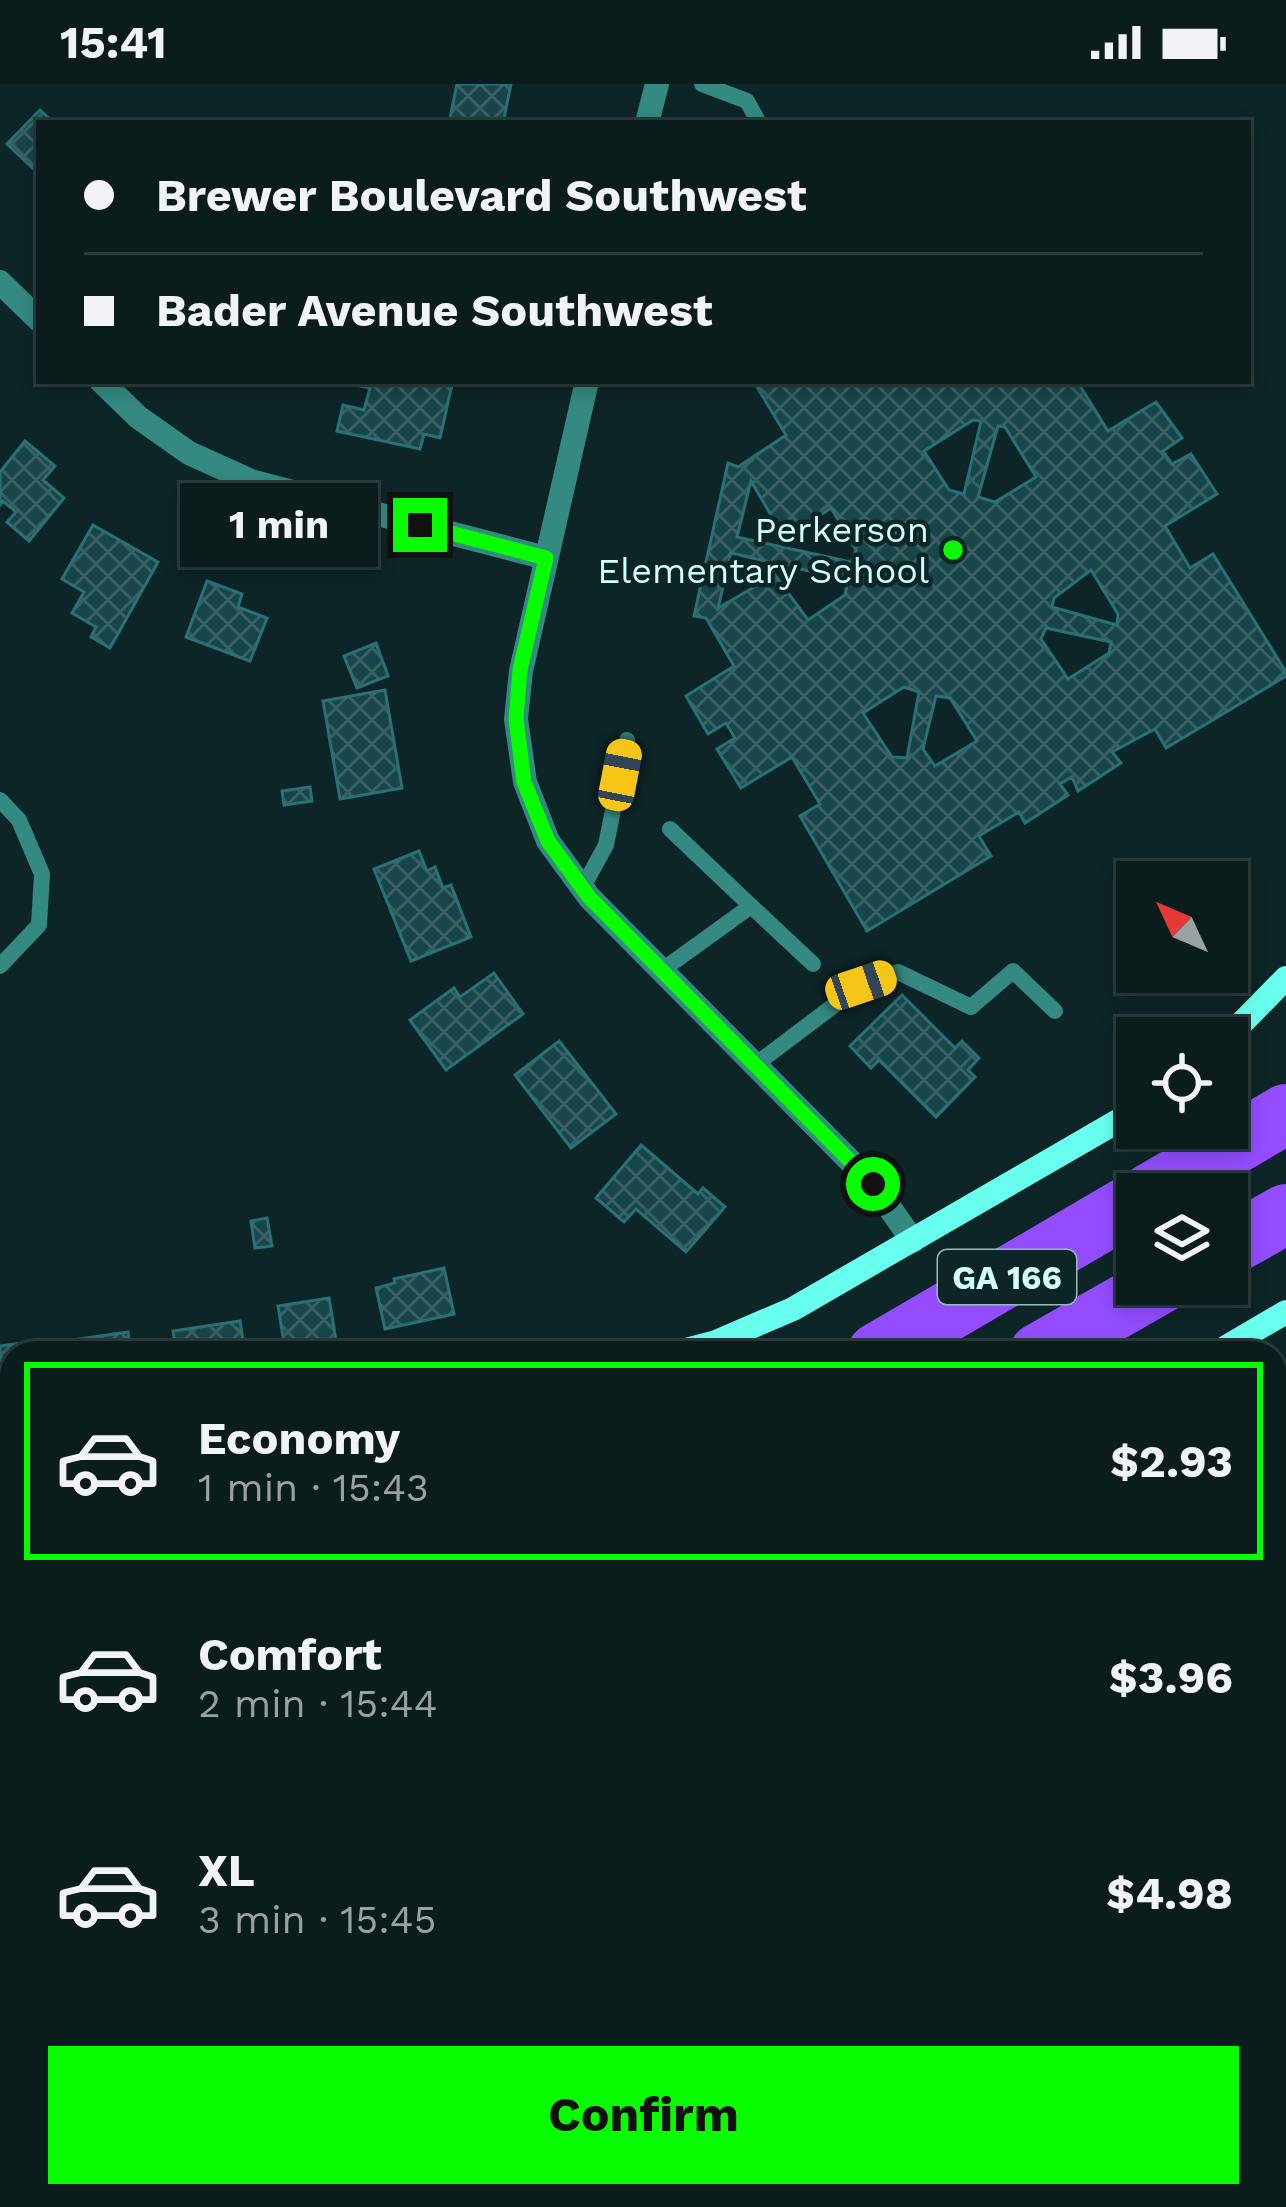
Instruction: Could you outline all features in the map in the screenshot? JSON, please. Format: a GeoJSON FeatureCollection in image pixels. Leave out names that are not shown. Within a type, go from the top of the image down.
{"type":"FeatureCollection","features":[{"type":"Feature","properties":{"kind":"highway"},"geometry":{"type":"LineString","coordinates":[[1185,1173],[1286,1114]]}},
{"type":"Feature","properties":{"kind":"highway","name":"GA 166"},"geometry":{"type":"LineString","coordinates":[[898,1341],[1116,1213]]}},
{"type":"Feature","properties":{"kind":"highway"},"geometry":{"type":"LineString","coordinates":[[1248,1235],[1286,1214]]}},
{"type":"Feature","properties":{"kind":"highway","name":"GA 166"},"geometry":{"type":"LineString","coordinates":[[1060,1341],[1123,1305]]}},
{"type":"Feature","properties":{"kind":"street"},"geometry":{"type":"LineString","coordinates":[[648,120],[656,84]]}},
{"type":"Feature","properties":{"kind":"street"},"geometry":{"type":"LineString","coordinates":[[0,282],[36,317]]}},
{"type":"Feature","properties":{"kind":"street"},"geometry":{"type":"LineString","coordinates":[[104,384],[138,417],[189,453],[251,482],[546,558]]}},
{"type":"Feature","properties":{"kind":"street"},"geometry":{"type":"LineString","coordinates":[[586,384],[520,670],[516,719],[524,782],[548,841],[582,889],[873,1184],[913,1241]]}},
{"type":"Feature","properties":{"kind":"street"},"geometry":{"type":"LineString","coordinates":[[1248,1017],[1286,978]]}},
{"type":"Feature","properties":{"kind":"street"},"geometry":{"type":"LineString","coordinates":[[718,1341],[793,1309],[1116,1122]]}},
{"type":"Feature","properties":{"kind":"street"},"geometry":{"type":"LineString","coordinates":[[1240,1341],[1284,1319]]}},
{"type":"Feature","properties":{"kind":"lane"},"geometry":{"type":"LineString","coordinates":[[702,84],[747,101],[757,120]]}},
{"type":"Feature","properties":{"kind":"lane"},"geometry":{"type":"LineString","coordinates":[[582,889],[606,844],[627,740]]}},
{"type":"Feature","properties":{"kind":"lane"},"geometry":{"type":"LineString","coordinates":[[0,800],[19,820],[42,874],[39,926],[0,966]]}},
{"type":"Feature","properties":{"kind":"lane"},"geometry":{"type":"LineString","coordinates":[[670,829],[813,964]]}},
{"type":"Feature","properties":{"kind":"lane"},"geometry":{"type":"LineString","coordinates":[[661,971],[751,906]]}},
{"type":"Feature","properties":{"kind":"lane"},"geometry":{"type":"LineString","coordinates":[[754,1065],[861,985],[898,972],[971,1007],[1013,971],[1055,1011]]}},
{"type":"Feature","properties":{"kind":"building"},"geometry":{"type":"Polygon","coordinates":[[[457,84],[511,84],[504,120],[450,120],[457,84]]]}},
{"type":"Feature","properties":{"kind":"building"},"geometry":{"type":"Polygon","coordinates":[[[40,110],[51,120],[36,120],[36,171],[7,144],[40,110]]]}},
{"type":"Feature","properties":{"kind":"building"},"geometry":{"type":"Polygon","coordinates":[[[351,384],[452,385],[440,438],[424,434],[420,449],[337,431],[343,405],[364,410],[370,388],[351,384]]]}},
{"type":"Feature","properties":{"kind":"building"},"geometry":{"type":"Polygon","coordinates":[[[762,384],[1079,384],[1108,431],[1156,402],[1182,438],[1163,451],[1172,464],[1191,454],[1217,494],[1165,526],[1190,568],[1213,554],[1286,676],[1166,748],[1155,729],[1112,752],[1121,763],[1078,791],[1072,777],[1060,784],[1068,795],[1025,823],[1019,812],[979,836],[991,856],[867,931],[800,816],[820,804],[792,757],[741,788],[717,749],[735,738],[726,723],[708,734],[686,696],[734,666],[706,618],[694,616],[728,463],[738,467],[786,435],[757,387],[762,384]],[[973,420],[924,451],[949,490],[964,494],[981,421],[973,420]],[[998,426],[978,497],[995,502],[1036,477],[1005,427],[998,426]],[[751,481],[737,537],[851,562],[856,550],[831,508],[785,539],[751,481]],[[731,553],[718,608],[775,575],[808,620],[845,595],[848,580],[731,553]],[[1091,570],[1054,598],[1052,607],[1117,625],[1118,614],[1091,570]],[[1046,628],[1041,639],[1068,679],[1109,653],[1111,642],[1046,628]],[[904,687],[863,713],[892,757],[907,758],[919,692],[904,687]],[[936,696],[923,749],[935,766],[977,741],[950,698],[936,696]]]}},
{"type":"Feature","properties":{"kind":"building"},"geometry":{"type":"Polygon","coordinates":[[[25,441],[55,466],[43,480],[64,498],[29,541],[7,522],[16,512],[3,501],[0,505],[0,472],[25,441]]]}},
{"type":"Feature","properties":{"kind":"building"},"geometry":{"type":"Polygon","coordinates":[[[93,525],[158,562],[110,648],[91,637],[96,627],[72,613],[84,592],[62,579],[93,525]]]}},
{"type":"Feature","properties":{"kind":"building"},"geometry":{"type":"Polygon","coordinates":[[[207,581],[242,594],[238,607],[267,618],[250,661],[186,637],[207,581]]]}},
{"type":"Feature","properties":{"kind":"building"},"geometry":{"type":"Polygon","coordinates":[[[376,643],[388,676],[357,688],[344,656],[376,643]]]}},
{"type":"Feature","properties":{"kind":"building"},"geometry":{"type":"Polygon","coordinates":[[[385,690],[402,788],[340,799],[323,701],[385,690]]]}},
{"type":"Feature","properties":{"kind":"building"},"geometry":{"type":"Polygon","coordinates":[[[310,787],[312,801],[284,805],[282,791],[310,787]]]}},
{"type":"Feature","properties":{"kind":"building"},"geometry":{"type":"Polygon","coordinates":[[[419,851],[427,871],[435,867],[443,888],[451,885],[471,937],[411,961],[374,869],[419,851]]]}},
{"type":"Feature","properties":{"kind":"building"},"geometry":{"type":"Polygon","coordinates":[[[494,973],[523,1014],[446,1070],[410,1020],[454,988],[460,997],[494,973]]]}},
{"type":"Feature","properties":{"kind":"building"},"geometry":{"type":"Polygon","coordinates":[[[902,995],[955,1048],[962,1041],[979,1058],[968,1070],[975,1077],[936,1117],[879,1060],[871,1068],[850,1046],[902,995]]]}},
{"type":"Feature","properties":{"kind":"building"},"geometry":{"type":"Polygon","coordinates":[[[559,1041],[616,1114],[571,1148],[515,1075],[559,1041]]]}},
{"type":"Feature","properties":{"kind":"building"},"geometry":{"type":"Polygon","coordinates":[[[641,1145],[698,1194],[703,1188],[725,1207],[686,1252],[636,1209],[624,1222],[596,1198],[641,1145]]]}},
{"type":"Feature","properties":{"kind":"building"},"geometry":{"type":"Polygon","coordinates":[[[267,1218],[272,1246],[255,1248],[251,1221],[267,1218]]]}},
{"type":"Feature","properties":{"kind":"building"},"geometry":{"type":"Polygon","coordinates":[[[444,1268],[454,1314],[385,1329],[376,1288],[444,1268]]]}},
{"type":"Feature","properties":{"kind":"building"},"geometry":{"type":"Polygon","coordinates":[[[329,1298],[336,1340],[284,1341],[278,1306],[329,1298]]]}},
{"type":"Feature","properties":{"kind":"building"},"geometry":{"type":"Polygon","coordinates":[[[240,1321],[243,1341],[174,1341],[173,1331],[240,1321]]]}},
{"type":"Feature","properties":{"kind":"building"},"geometry":{"type":"Polygon","coordinates":[[[128,1332],[129,1341],[72,1341],[128,1332]]]}},
{"type":"Feature","properties":{"kind":"place","name":"Perkerson Elementary School"},"geometry":{"type":"Point","coordinates":[953,550]}},
{"type":"Feature","properties":{"kind":"route"},"geometry":{"type":"LineString","coordinates":[[420,525],[546,558],[520,670],[516,719],[524,782],[548,841],[589,897],[873,1184]]}}]}
